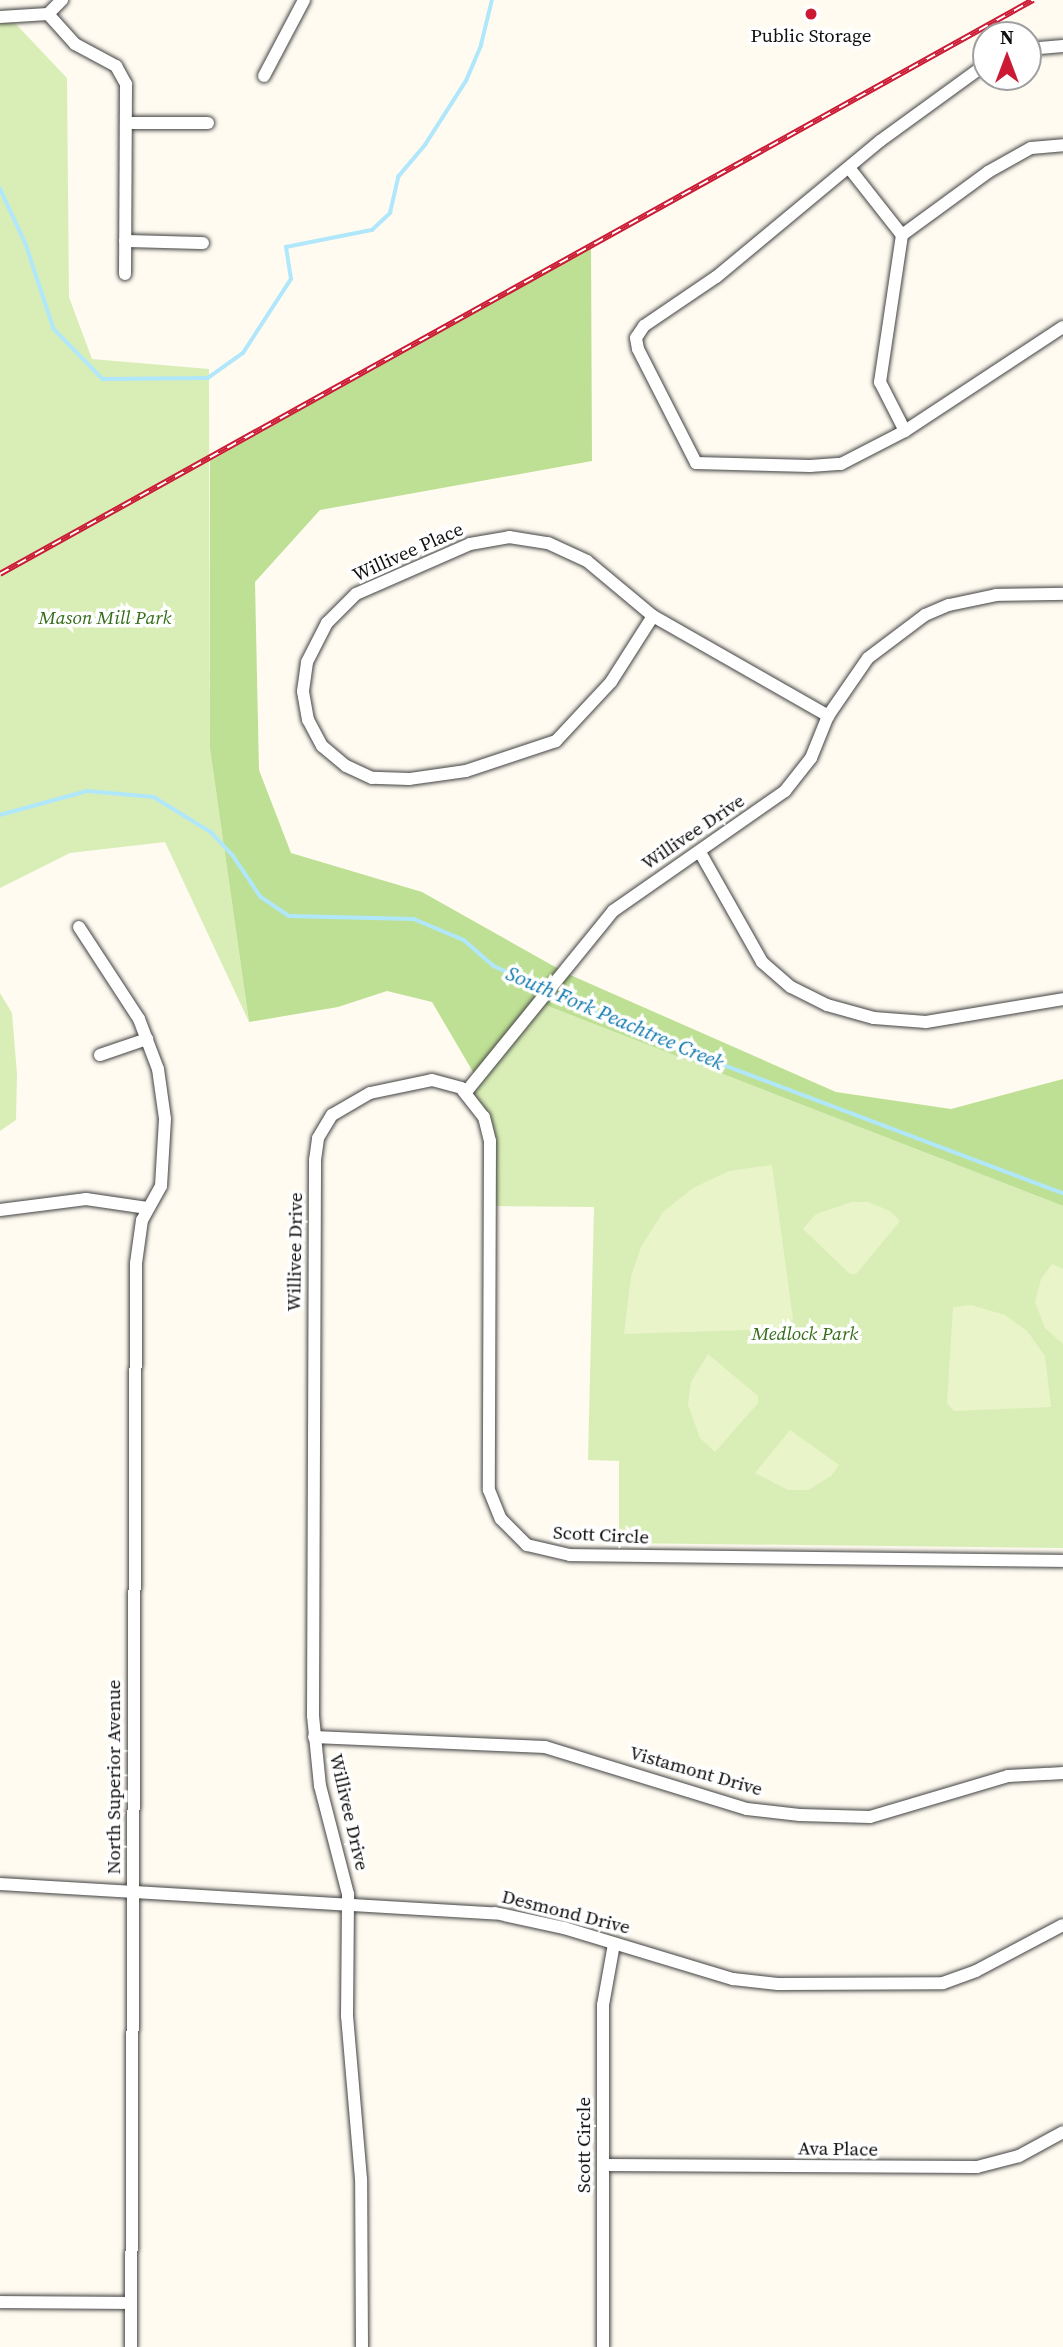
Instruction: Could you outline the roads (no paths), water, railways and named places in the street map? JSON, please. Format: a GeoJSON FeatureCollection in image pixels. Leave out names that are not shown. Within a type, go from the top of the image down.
{"type":"FeatureCollection","features":[{"type":"Feature","properties":{"kind":"street"},"geometry":{"type":"LineString","coordinates":[[0,17],[48,14],[62,0]]}},
{"type":"Feature","properties":{"kind":"street"},"geometry":{"type":"LineString","coordinates":[[264,76],[304,0]]}},
{"type":"Feature","properties":{"kind":"street"},"geometry":{"type":"LineString","coordinates":[[48,14],[75,44],[116,66],[126,84],[125,274]]}},
{"type":"Feature","properties":{"kind":"street"},"geometry":{"type":"LineString","coordinates":[[1042,48],[1063,46]]}},
{"type":"Feature","properties":{"kind":"street"},"geometry":{"type":"LineString","coordinates":[[972,74],[880,141],[850,169],[716,277],[644,326],[636,338],[638,349],[696,463],[841,464],[905,431],[1063,327]]}},
{"type":"Feature","properties":{"kind":"street"},"geometry":{"type":"LineString","coordinates":[[126,123],[208,123]]}},
{"type":"Feature","properties":{"kind":"street"},"geometry":{"type":"LineString","coordinates":[[902,235],[1020,154],[1031,148],[1063,145]]}},
{"type":"Feature","properties":{"kind":"street"},"geometry":{"type":"LineString","coordinates":[[850,169],[902,235],[880,382],[905,431]]}},
{"type":"Feature","properties":{"kind":"street"},"geometry":{"type":"LineString","coordinates":[[125,241],[203,243]]}},
{"type":"Feature","properties":{"kind":"street","name":"Willivee Place"},"geometry":{"type":"LineString","coordinates":[[653,616],[611,682],[556,741],[466,771],[409,779],[372,778],[346,766],[322,746],[308,720],[303,691],[307,663],[327,623],[356,593],[470,544],[509,537],[548,543],[587,561],[653,616],[828,716]]}},
{"type":"Feature","properties":{"kind":"street","name":"Willivee Drive"},"geometry":{"type":"LineString","coordinates":[[362,2347],[360,2179],[347,2016],[348,1903],[314,1737],[318,1138],[332,1115],[370,1093],[432,1080],[466,1092],[613,911],[701,854],[785,792],[811,758],[828,716],[868,658],[925,615],[974,597],[1063,593]]}},
{"type":"Feature","properties":{"kind":"street"},"geometry":{"type":"LineString","coordinates":[[701,854],[762,962],[791,987],[827,1005],[874,1018],[926,1022],[1063,999]]}},
{"type":"Feature","properties":{"kind":"street","name":"North Superior Avenue"},"geometry":{"type":"LineString","coordinates":[[79,927],[123,991],[147,1039],[161,1082],[166,1135],[161,1186],[147,1208],[135,1263],[131,2347]]}},
{"type":"Feature","properties":{"kind":"street"},"geometry":{"type":"LineString","coordinates":[[100,1055],[147,1039]]}},
{"type":"Feature","properties":{"kind":"street","name":"Scott Circle"},"geometry":{"type":"LineString","coordinates":[[466,1092],[480,1108],[490,1141],[489,1490],[500,1518],[520,1540],[547,1553],[569,1555],[1063,1561]]}},
{"type":"Feature","properties":{"kind":"street"},"geometry":{"type":"LineString","coordinates":[[0,1210],[86,1199],[147,1208]]}},
{"type":"Feature","properties":{"kind":"street","name":"Vistamont Drive"},"geometry":{"type":"LineString","coordinates":[[314,1737],[545,1746],[747,1809],[800,1815],[870,1817],[1008,1776],[1063,1773]]}},
{"type":"Feature","properties":{"kind":"street","name":"Desmond Drive"},"geometry":{"type":"LineString","coordinates":[[0,1884],[495,1913],[751,1982],[923,1985],[960,1978],[1063,1925]]}},
{"type":"Feature","properties":{"kind":"street","name":"Scott Circle"},"geometry":{"type":"LineString","coordinates":[[603,2347],[603,2005],[614,1944]]}},
{"type":"Feature","properties":{"kind":"street","name":"Ava Place"},"geometry":{"type":"LineString","coordinates":[[604,2165],[977,2167],[1019,2156],[1063,2132]]}},
{"type":"Feature","properties":{"kind":"street"},"geometry":{"type":"LineString","coordinates":[[0,2302],[131,2303]]}},
{"type":"Feature","properties":{"kind":"waterway"},"geometry":{"type":"LineString","coordinates":[[0,188],[26,244],[54,329],[103,379],[208,378],[243,353],[291,279],[286,247],[372,230],[390,213],[398,177],[425,145],[466,81],[481,45],[492,0]]}},
{"type":"Feature","properties":{"kind":"waterway","name":"South Fork Peachtree Creek"},"geometry":{"type":"LineString","coordinates":[[0,815],[87,791],[154,797],[211,832],[234,857],[261,897],[289,916],[414,919],[464,940],[494,966],[655,1039],[1063,1193]]}},
{"type":"Feature","properties":{"kind":"railway"},"geometry":{"type":"LineString","coordinates":[[0,574],[1033,0]]}},
{"type":"Feature","properties":{"kind":"place","name":"Public Storage"},"geometry":{"type":"Point","coordinates":[811,14]}},
{"type":"Feature","properties":{"kind":"park label","name":"Mason Mill Park"},"geometry":{"type":"Point","coordinates":[105,618]}},
{"type":"Feature","properties":{"kind":"park label","name":"Medlock Park"},"geometry":{"type":"Point","coordinates":[805,1334]}}]}
